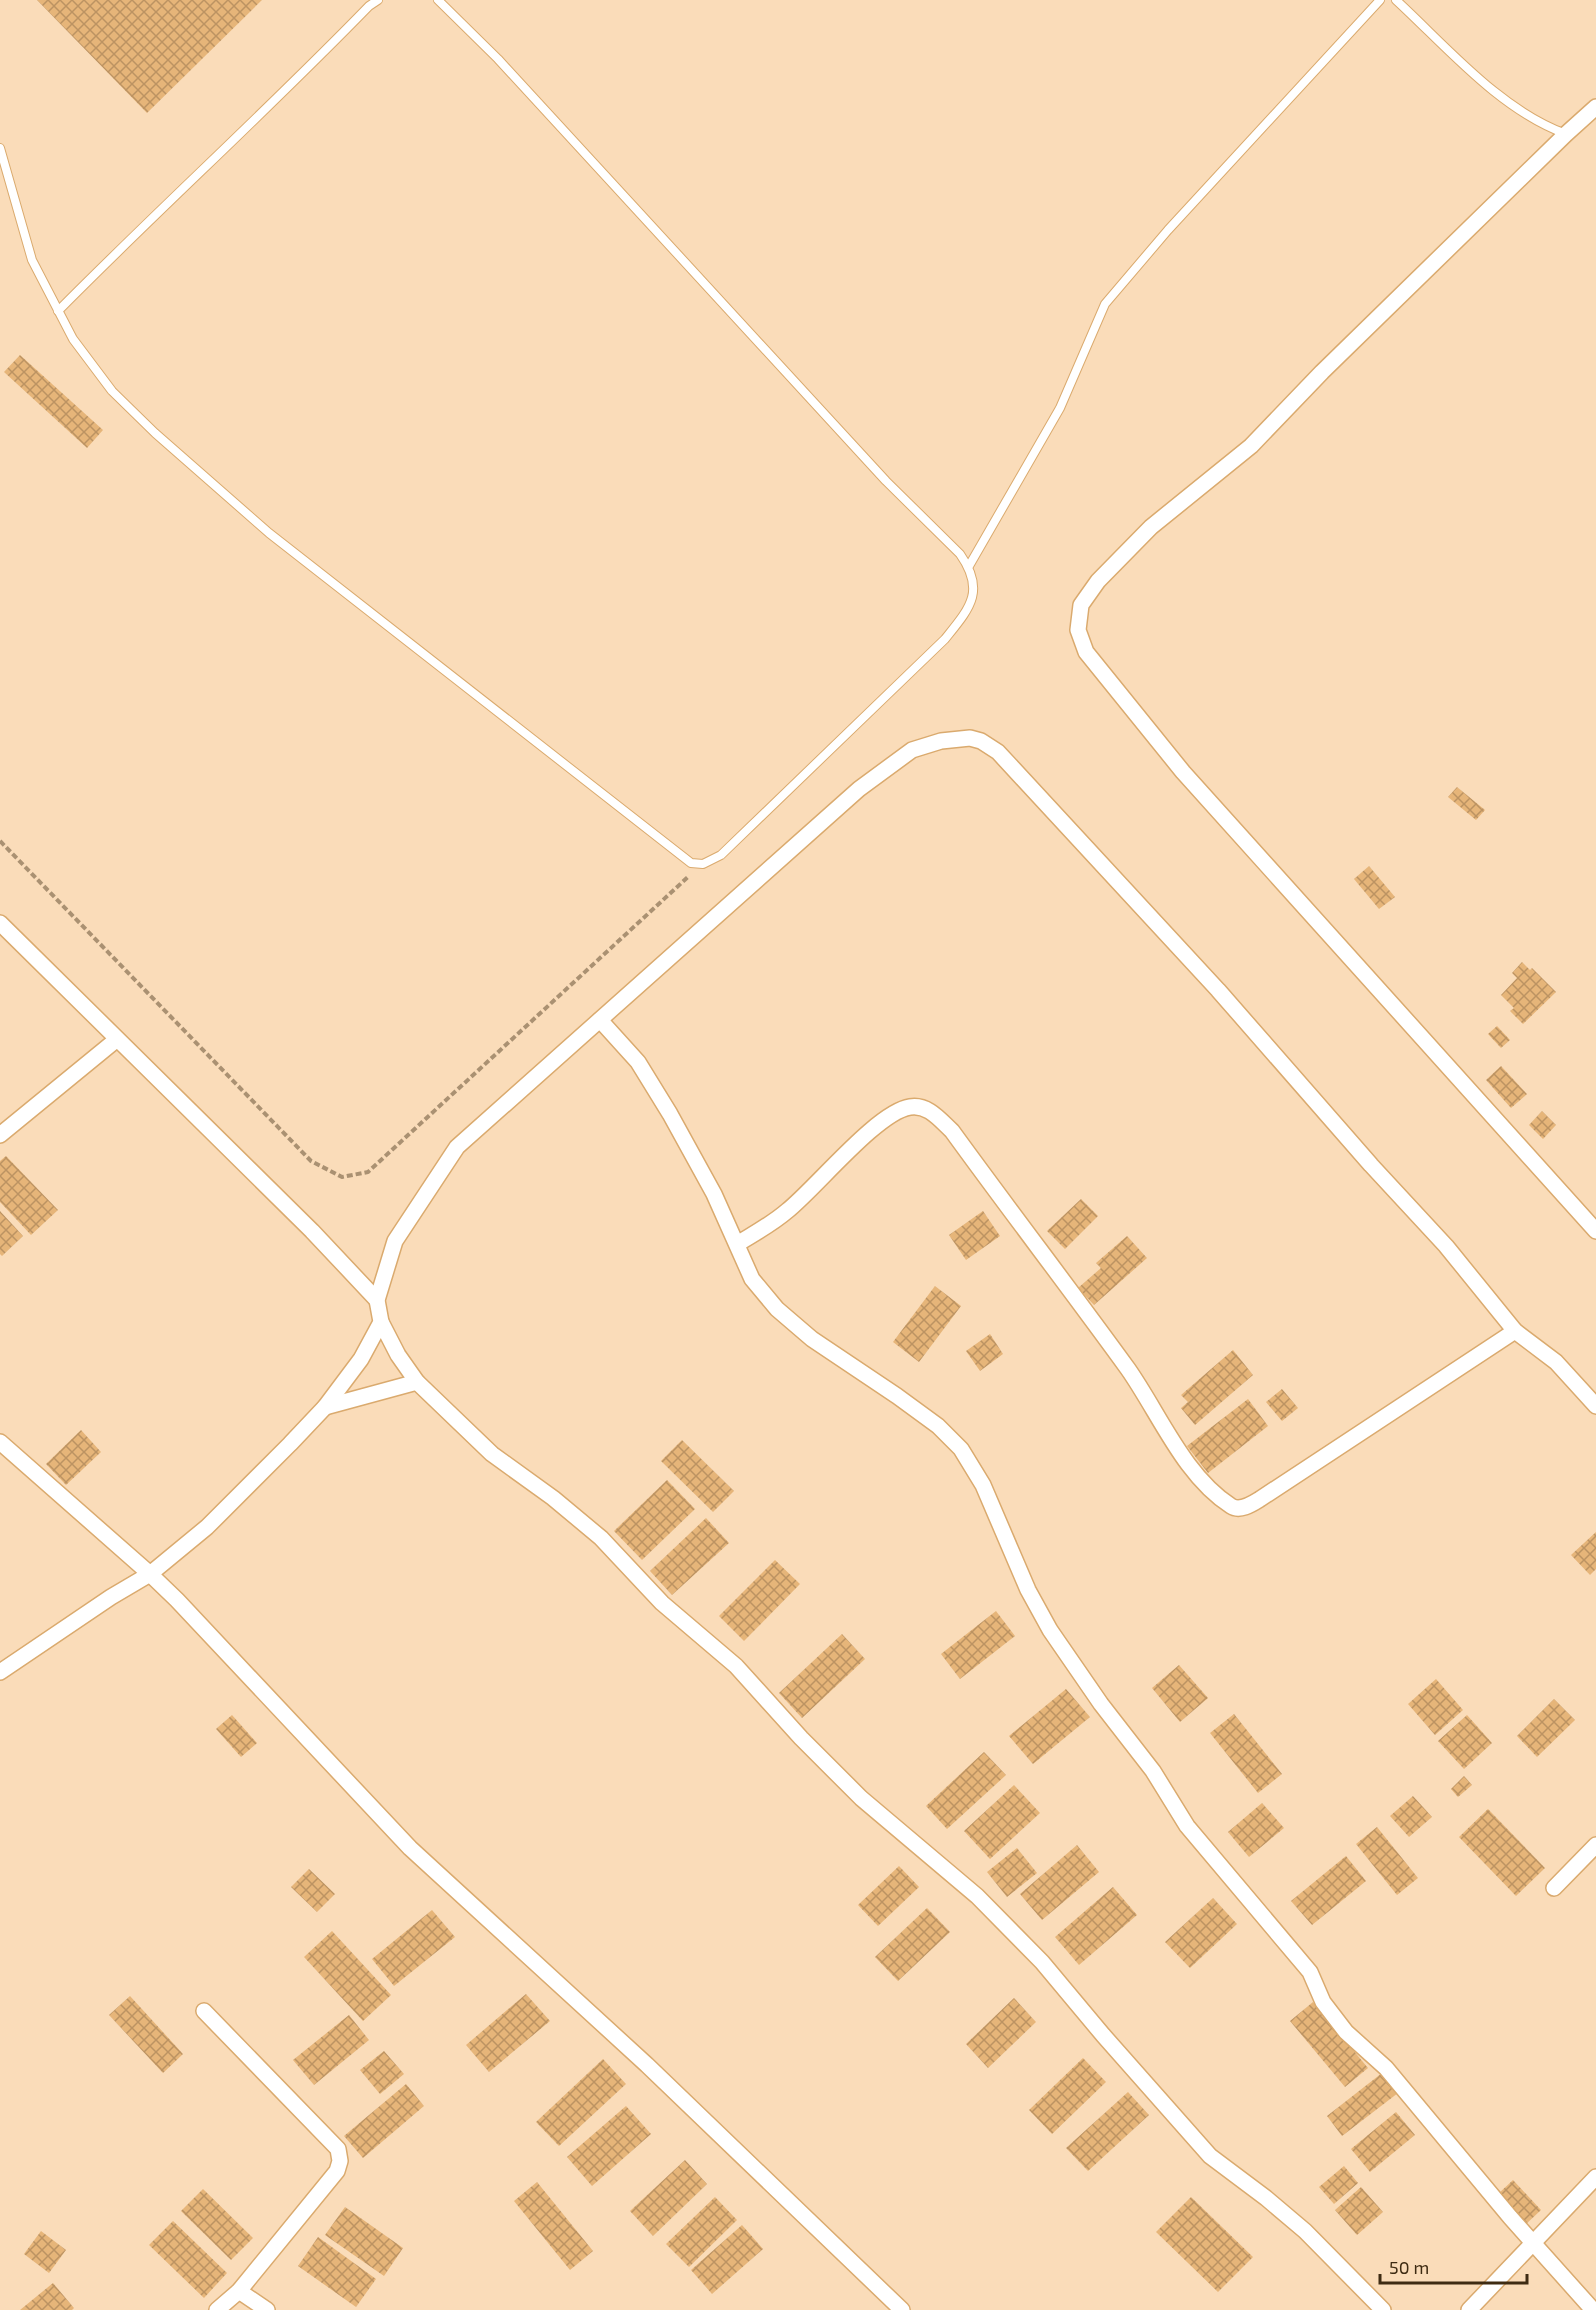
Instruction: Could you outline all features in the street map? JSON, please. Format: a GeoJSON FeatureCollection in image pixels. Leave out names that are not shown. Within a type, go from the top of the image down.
{"type":"FeatureCollection","features":[{"type":"Feature","properties":{"kind":"street"},"geometry":{"type":"LineString","coordinates":[[1596,107],[1322,372],[1251,446],[1151,527],[1098,581],[1081,605],[1078,630],[1086,652],[1184,772],[1596,1231]]}},
{"type":"Feature","properties":{"kind":"street"},"geometry":{"type":"LineString","coordinates":[[1383,2310],[1305,2231],[1210,2156],[1042,1962],[977,1896],[903,1836],[861,1798],[801,1738],[736,1666],[662,1603],[601,1538],[553,1498],[492,1454],[417,1382],[398,1355],[381,1322],[377,1300],[395,1241],[457,1147],[859,789],[894,761],[912,750],[941,741],[970,738],[981,741],[998,753],[1053,810],[1218,990],[1371,1166],[1446,1246],[1515,1331],[1556,1362],[1596,1406]]}},
{"type":"Feature","properties":{"kind":"street"},"geometry":{"type":"LineString","coordinates":[[0,923],[312,1231],[377,1300]]}},
{"type":"Feature","properties":{"kind":"street"},"geometry":{"type":"LineString","coordinates":[[600,1020],[643,1071],[708,1184],[752,1279],[777,1310],[812,1339],[938,1426],[961,1449],[983,1485],[1028,1590],[1050,1630],[1101,1704],[1153,1771],[1187,1826],[1310,1972],[1323,2002],[1346,2032],[1386,2068],[1533,2244],[1593,2310]]}},
{"type":"Feature","properties":{"kind":"street"},"geometry":{"type":"LineString","coordinates":[[0,1135],[116,1040]]}},
{"type":"Feature","properties":{"kind":"street"},"geometry":{"type":"LineString","coordinates":[[737,1244],[789,1210],[870,1132],[892,1114],[909,1107],[921,1107],[932,1112],[952,1131],[1129,1371],[1178,1448],[1205,1485],[1236,1508],[1246,1507],[1260,1499],[1515,1331]]}},
{"type":"Feature","properties":{"kind":"street"},"geometry":{"type":"LineString","coordinates":[[0,1672],[111,1597],[150,1574],[207,1527],[325,1407],[362,1359],[381,1322]]}},
{"type":"Feature","properties":{"kind":"street"},"geometry":{"type":"LineString","coordinates":[[325,1407],[417,1382]]}},
{"type":"Feature","properties":{"kind":"street"},"geometry":{"type":"LineString","coordinates":[[0,1442],[150,1574],[410,1848],[647,2065],[902,2310]]}},
{"type":"Feature","properties":{"kind":"street"},"geometry":{"type":"LineString","coordinates":[[1554,1888],[1596,1845]]}},
{"type":"Feature","properties":{"kind":"street"},"geometry":{"type":"LineString","coordinates":[[204,2011],[338,2149],[340,2161],[337,2171],[239,2291],[217,2310]]}},
{"type":"Feature","properties":{"kind":"street"},"geometry":{"type":"LineString","coordinates":[[1469,2310],[1596,2177]]}},
{"type":"Feature","properties":{"kind":"street"},"geometry":{"type":"LineString","coordinates":[[239,2291],[267,2310]]}},
{"type":"Feature","properties":{"kind":"lane"},"geometry":{"type":"LineString","coordinates":[[58,312],[134,235],[318,59],[369,6],[378,0]]}},
{"type":"Feature","properties":{"kind":"lane"},"geometry":{"type":"LineString","coordinates":[[0,148],[32,260],[73,339],[112,391],[155,433],[269,533],[691,863],[703,864],[722,855],[945,639],[969,609],[974,594],[974,580],[969,566],[960,554],[878,472],[498,59],[438,0]]}},
{"type":"Feature","properties":{"kind":"lane"},"geometry":{"type":"LineString","coordinates":[[969,566],[1060,408],[1105,304],[1168,230],[1380,0]]}},
{"type":"Feature","properties":{"kind":"lane"},"geometry":{"type":"LineString","coordinates":[[1396,0],[1494,92],[1542,125],[1566,134]]}},
{"type":"Feature","properties":{"kind":"path"},"geometry":{"type":"LineString","coordinates":[[0,841],[311,1161],[342,1177],[368,1173],[703,864]]}},
{"type":"Feature","properties":{"kind":"building"},"geometry":{"type":"Polygon","coordinates":[[[37,0],[262,0],[147,113],[37,0]]]}},
{"type":"Feature","properties":{"kind":"building"},"geometry":{"type":"Polygon","coordinates":[[[20,355],[103,430],[87,448],[4,372],[20,355]]]}},
{"type":"Feature","properties":{"kind":"building"},"geometry":{"type":"Polygon","coordinates":[[[1457,787],[1485,810],[1476,820],[1448,797],[1457,787]]]}},
{"type":"Feature","properties":{"kind":"building"},"geometry":{"type":"Polygon","coordinates":[[[1369,866],[1395,897],[1379,909],[1354,879],[1369,866]]]}},
{"type":"Feature","properties":{"kind":"building"},"geometry":{"type":"Polygon","coordinates":[[[1522,962],[1530,970],[1532,968],[1556,992],[1523,1024],[1510,1011],[1514,1008],[1501,995],[1517,978],[1512,973],[1522,962]]]}},
{"type":"Feature","properties":{"kind":"building"},"geometry":{"type":"Polygon","coordinates":[[[1497,1026],[1510,1040],[1501,1048],[1488,1034],[1497,1026]]]}},
{"type":"Feature","properties":{"kind":"building"},"geometry":{"type":"Polygon","coordinates":[[[1501,1066],[1527,1094],[1511,1108],[1486,1080],[1501,1066]]]}},
{"type":"Feature","properties":{"kind":"building"},"geometry":{"type":"Polygon","coordinates":[[[1542,1111],[1556,1125],[1543,1139],[1529,1125],[1542,1111]]]}},
{"type":"Feature","properties":{"kind":"building"},"geometry":{"type":"Polygon","coordinates":[[[6,1156],[58,1210],[31,1235],[0,1202],[0,1161],[6,1156]]]}},
{"type":"Feature","properties":{"kind":"building"},"geometry":{"type":"Polygon","coordinates":[[[1081,1199],[1098,1216],[1065,1249],[1047,1231],[1081,1199]]]}},
{"type":"Feature","properties":{"kind":"building"},"geometry":{"type":"Polygon","coordinates":[[[0,1211],[23,1236],[2,1256],[0,1254],[0,1211]]]}},
{"type":"Feature","properties":{"kind":"building"},"geometry":{"type":"Polygon","coordinates":[[[983,1211],[1000,1236],[966,1260],[949,1235],[983,1211]]]}},
{"type":"Feature","properties":{"kind":"building"},"geometry":{"type":"Polygon","coordinates":[[[1127,1236],[1147,1258],[1094,1305],[1078,1288],[1101,1268],[1096,1263],[1127,1236]]]}},
{"type":"Feature","properties":{"kind":"building"},"geometry":{"type":"Polygon","coordinates":[[[935,1286],[961,1306],[919,1362],[893,1342],[935,1286]]]}},
{"type":"Feature","properties":{"kind":"building"},"geometry":{"type":"Polygon","coordinates":[[[990,1334],[1003,1354],[980,1371],[966,1351],[990,1334]]]}},
{"type":"Feature","properties":{"kind":"building"},"geometry":{"type":"Polygon","coordinates":[[[1233,1350],[1253,1375],[1195,1425],[1181,1408],[1188,1402],[1181,1395],[1233,1350]]]}},
{"type":"Feature","properties":{"kind":"building"},"geometry":{"type":"Polygon","coordinates":[[[1282,1389],[1298,1408],[1282,1421],[1266,1402],[1282,1389]]]}},
{"type":"Feature","properties":{"kind":"building"},"geometry":{"type":"Polygon","coordinates":[[[1248,1399],[1268,1426],[1208,1473],[1187,1446],[1248,1399]]]}},
{"type":"Feature","properties":{"kind":"building"},"geometry":{"type":"Polygon","coordinates":[[[81,1430],[101,1452],[66,1485],[46,1464],[81,1430]]]}},
{"type":"Feature","properties":{"kind":"building"},"geometry":{"type":"Polygon","coordinates":[[[682,1440],[734,1491],[713,1512],[661,1461],[682,1440]]]}},
{"type":"Feature","properties":{"kind":"building"},"geometry":{"type":"Polygon","coordinates":[[[667,1480],[695,1509],[642,1560],[614,1531],[667,1480]]]}},
{"type":"Feature","properties":{"kind":"building"},"geometry":{"type":"Polygon","coordinates":[[[706,1518],[729,1543],[672,1595],[650,1571],[706,1518]]]}},
{"type":"Feature","properties":{"kind":"building"},"geometry":{"type":"Polygon","coordinates":[[[1596,1532],[1596,1569],[1590,1575],[1571,1555],[1596,1532]]]}},
{"type":"Feature","properties":{"kind":"building"},"geometry":{"type":"Polygon","coordinates":[[[775,1560],[800,1584],[744,1641],[719,1616],[775,1560]]]}},
{"type":"Feature","properties":{"kind":"building"},"geometry":{"type":"Polygon","coordinates":[[[996,1611],[1015,1636],[960,1679],[941,1654],[996,1611]]]}},
{"type":"Feature","properties":{"kind":"building"},"geometry":{"type":"Polygon","coordinates":[[[842,1634],[865,1659],[802,1718],[779,1693],[842,1634]]]}},
{"type":"Feature","properties":{"kind":"building"},"geometry":{"type":"Polygon","coordinates":[[[1179,1665],[1208,1698],[1180,1722],[1152,1688],[1179,1665]]]}},
{"type":"Feature","properties":{"kind":"building"},"geometry":{"type":"Polygon","coordinates":[[[1436,1679],[1463,1710],[1435,1735],[1408,1704],[1436,1679]]]}},
{"type":"Feature","properties":{"kind":"building"},"geometry":{"type":"Polygon","coordinates":[[[1066,1689],[1090,1717],[1033,1764],[1009,1736],[1066,1689]]]}},
{"type":"Feature","properties":{"kind":"building"},"geometry":{"type":"Polygon","coordinates":[[[1554,1699],[1575,1720],[1537,1757],[1517,1736],[1554,1699]]]}},
{"type":"Feature","properties":{"kind":"building"},"geometry":{"type":"Polygon","coordinates":[[[1234,1714],[1282,1774],[1258,1793],[1210,1733],[1234,1714]]]}},
{"type":"Feature","properties":{"kind":"building"},"geometry":{"type":"Polygon","coordinates":[[[232,1715],[257,1743],[241,1757],[216,1729],[232,1715]]]}},
{"type":"Feature","properties":{"kind":"building"},"geometry":{"type":"Polygon","coordinates":[[[1467,1715],[1492,1743],[1464,1769],[1438,1741],[1467,1715]]]}},
{"type":"Feature","properties":{"kind":"building"},"geometry":{"type":"Polygon","coordinates":[[[984,1752],[1006,1775],[947,1829],[926,1806],[984,1752]]]}},
{"type":"Feature","properties":{"kind":"building"},"geometry":{"type":"Polygon","coordinates":[[[1464,1776],[1472,1785],[1458,1797],[1451,1789],[1464,1776]]]}},
{"type":"Feature","properties":{"kind":"building"},"geometry":{"type":"Polygon","coordinates":[[[1014,1785],[1040,1813],[990,1859],[964,1831],[1014,1785]]]}},
{"type":"Feature","properties":{"kind":"building"},"geometry":{"type":"Polygon","coordinates":[[[1413,1796],[1432,1817],[1409,1837],[1390,1816],[1413,1796]]]}},
{"type":"Feature","properties":{"kind":"building"},"geometry":{"type":"Polygon","coordinates":[[[1262,1803],[1284,1828],[1249,1857],[1228,1832],[1262,1803]]]}},
{"type":"Feature","properties":{"kind":"building"},"geometry":{"type":"Polygon","coordinates":[[[1488,1809],[1545,1868],[1516,1896],[1459,1837],[1488,1809]]]}},
{"type":"Feature","properties":{"kind":"building"},"geometry":{"type":"Polygon","coordinates":[[[1377,1827],[1418,1878],[1397,1895],[1356,1844],[1377,1827]]]}},
{"type":"Feature","properties":{"kind":"building"},"geometry":{"type":"Polygon","coordinates":[[[1077,1845],[1099,1872],[1042,1920],[1020,1894],[1077,1845]]]}},
{"type":"Feature","properties":{"kind":"building"},"geometry":{"type":"Polygon","coordinates":[[[1017,1848],[1037,1873],[1007,1897],[987,1872],[1017,1848]]]}},
{"type":"Feature","properties":{"kind":"building"},"geometry":{"type":"Polygon","coordinates":[[[1346,1856],[1366,1881],[1312,1925],[1291,1901],[1346,1856]]]}},
{"type":"Feature","properties":{"kind":"building"},"geometry":{"type":"Polygon","coordinates":[[[899,1866],[919,1887],[878,1926],[858,1905],[899,1866]]]}},
{"type":"Feature","properties":{"kind":"building"},"geometry":{"type":"Polygon","coordinates":[[[309,1869],[335,1894],[317,1912],[291,1887],[309,1869]]]}},
{"type":"Feature","properties":{"kind":"building"},"geometry":{"type":"Polygon","coordinates":[[[1113,1887],[1137,1915],[1079,1965],[1055,1937],[1113,1887]]]}},
{"type":"Feature","properties":{"kind":"building"},"geometry":{"type":"Polygon","coordinates":[[[1213,1898],[1237,1924],[1190,1968],[1165,1942],[1213,1898]]]}},
{"type":"Feature","properties":{"kind":"building"},"geometry":{"type":"Polygon","coordinates":[[[927,1908],[950,1932],[898,1981],[875,1957],[927,1908]]]}},
{"type":"Feature","properties":{"kind":"building"},"geometry":{"type":"Polygon","coordinates":[[[432,1910],[455,1937],[394,1986],[372,1959],[432,1910]]]}},
{"type":"Feature","properties":{"kind":"building"},"geometry":{"type":"Polygon","coordinates":[[[332,1931],[391,1995],[363,2021],[304,1957],[332,1931]]]}},
{"type":"Feature","properties":{"kind":"building"},"geometry":{"type":"Polygon","coordinates":[[[526,1994],[550,2021],[489,2072],[466,2045],[526,1994]]]}},
{"type":"Feature","properties":{"kind":"building"},"geometry":{"type":"Polygon","coordinates":[[[130,1996],[183,2054],[163,2073],[109,2015],[130,1996]]]}},
{"type":"Feature","properties":{"kind":"building"},"geometry":{"type":"Polygon","coordinates":[[[1014,1998],[1036,2022],[988,2068],[966,2044],[1014,1998]]]}},
{"type":"Feature","properties":{"kind":"building"},"geometry":{"type":"Polygon","coordinates":[[[1313,2002],[1368,2068],[1345,2087],[1290,2021],[1313,2002]]]}},
{"type":"Feature","properties":{"kind":"building"},"geometry":{"type":"Polygon","coordinates":[[[349,2015],[369,2040],[314,2085],[293,2060],[349,2015]]]}},
{"type":"Feature","properties":{"kind":"building"},"geometry":{"type":"Polygon","coordinates":[[[384,2051],[404,2074],[380,2094],[360,2070],[384,2051]]]}},
{"type":"Feature","properties":{"kind":"building"},"geometry":{"type":"Polygon","coordinates":[[[1083,2058],[1106,2082],[1052,2134],[1029,2110],[1083,2058]]]}},
{"type":"Feature","properties":{"kind":"building"},"geometry":{"type":"Polygon","coordinates":[[[603,2059],[626,2084],[559,2146],[536,2122],[603,2059]]]}},
{"type":"Feature","properties":{"kind":"building"},"geometry":{"type":"Polygon","coordinates":[[[1382,2073],[1398,2093],[1342,2136],[1327,2116],[1382,2073]]]}},
{"type":"Feature","properties":{"kind":"building"},"geometry":{"type":"Polygon","coordinates":[[[406,2084],[424,2106],[363,2158],[344,2136],[406,2084]]]}},
{"type":"Feature","properties":{"kind":"building"},"geometry":{"type":"Polygon","coordinates":[[[1128,2092],[1149,2115],[1088,2171],[1066,2148],[1128,2092]]]}},
{"type":"Feature","properties":{"kind":"building"},"geometry":{"type":"Polygon","coordinates":[[[626,2106],[651,2134],[592,2186],[567,2157],[626,2106]]]}},
{"type":"Feature","properties":{"kind":"building"},"geometry":{"type":"Polygon","coordinates":[[[1396,2112],[1415,2135],[1370,2172],[1351,2149],[1396,2112]]]}},
{"type":"Feature","properties":{"kind":"building"},"geometry":{"type":"Polygon","coordinates":[[[685,2160],[707,2184],[653,2236],[630,2211],[685,2160]]]}},
{"type":"Feature","properties":{"kind":"building"},"geometry":{"type":"Polygon","coordinates":[[[1344,2166],[1358,2183],[1334,2204],[1319,2187],[1344,2166]]]}},
{"type":"Feature","properties":{"kind":"building"},"geometry":{"type":"Polygon","coordinates":[[[1513,2180],[1541,2210],[1525,2225],[1497,2195],[1513,2180]]]}},
{"type":"Feature","properties":{"kind":"building"},"geometry":{"type":"Polygon","coordinates":[[[537,2182],[593,2251],[570,2270],[514,2201],[537,2182]]]}},
{"type":"Feature","properties":{"kind":"building"},"geometry":{"type":"Polygon","coordinates":[[[1361,2187],[1383,2212],[1357,2235],[1335,2210],[1361,2187]]]}},
{"type":"Feature","properties":{"kind":"building"},"geometry":{"type":"Polygon","coordinates":[[[203,2189],[253,2238],[231,2260],[181,2211],[203,2189]]]}},
{"type":"Feature","properties":{"kind":"building"},"geometry":{"type":"Polygon","coordinates":[[[715,2197],[737,2220],[689,2267],[666,2244],[715,2197]]]}},
{"type":"Feature","properties":{"kind":"building"},"geometry":{"type":"Polygon","coordinates":[[[1191,2197],[1253,2257],[1218,2292],[1156,2232],[1191,2197]]]}},
{"type":"Feature","properties":{"kind":"building"},"geometry":{"type":"Polygon","coordinates":[[[345,2207],[403,2248],[384,2276],[325,2235],[345,2207]]]}},
{"type":"Feature","properties":{"kind":"building"},"geometry":{"type":"Polygon","coordinates":[[[173,2221],[227,2273],[204,2298],[149,2245],[173,2221]]]}},
{"type":"Feature","properties":{"kind":"building"},"geometry":{"type":"Polygon","coordinates":[[[742,2225],[763,2249],[712,2294],[691,2270],[742,2225]]]}},
{"type":"Feature","properties":{"kind":"building"},"geometry":{"type":"Polygon","coordinates":[[[41,2231],[66,2250],[49,2273],[24,2254],[41,2231]]]}},
{"type":"Feature","properties":{"kind":"building"},"geometry":{"type":"Polygon","coordinates":[[[318,2237],[376,2279],[356,2307],[298,2266],[318,2237]]]}},
{"type":"Feature","properties":{"kind":"building"},"geometry":{"type":"Polygon","coordinates":[[[53,2283],[74,2308],[72,2310],[20,2310],[53,2283]]]}}]}
